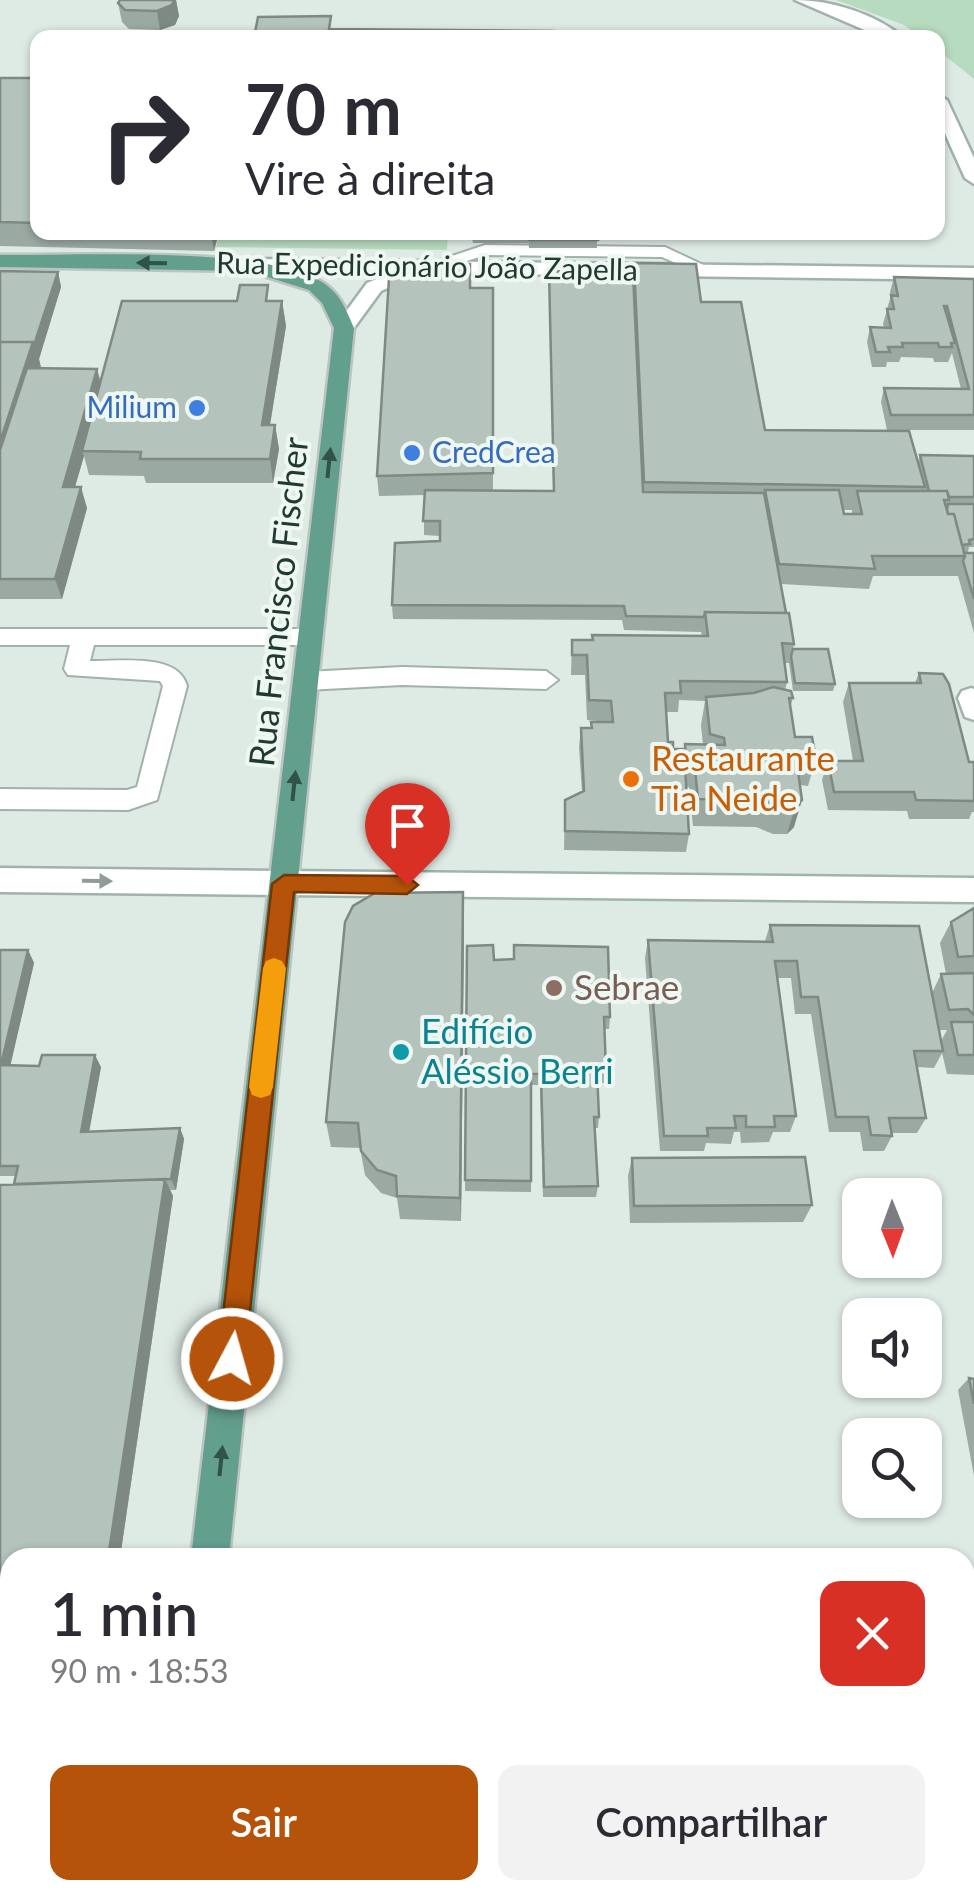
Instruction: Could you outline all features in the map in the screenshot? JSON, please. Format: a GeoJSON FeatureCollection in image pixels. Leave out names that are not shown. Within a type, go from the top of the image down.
{"type":"FeatureCollection","features":[{"type":"Feature","properties":{"kind":"main road","name":"Rua Expedicionário João Zapella"},"geometry":{"type":"LineString","coordinates":[[0,261],[250,265]]}},
{"type":"Feature","properties":{"kind":"main road"},"geometry":{"type":"LineString","coordinates":[[250,265],[316,286],[331,300],[344,328]]}},
{"type":"Feature","properties":{"kind":"main road","name":"Rua Francisco Fischer"},"geometry":{"type":"LineString","coordinates":[[211,1548],[344,328]]}},
{"type":"Feature","properties":{"kind":"street"},"geometry":{"type":"LineString","coordinates":[[804,0],[882,30]]}},
{"type":"Feature","properties":{"kind":"street"},"geometry":{"type":"LineString","coordinates":[[945,115],[974,178]]}},
{"type":"Feature","properties":{"kind":"street","name":"Rua Expedicionário João Zapella"},"geometry":{"type":"LineString","coordinates":[[250,265],[974,274]]}},
{"type":"Feature","properties":{"kind":"street","name":"Rua Francisco Fischer"},"geometry":{"type":"LineString","coordinates":[[344,328],[374,287],[434,265]]}},
{"type":"Feature","properties":{"kind":"street"},"geometry":{"type":"LineString","coordinates":[[0,880],[974,890]]}},
{"type":"Feature","properties":{"kind":"lane"},"geometry":{"type":"LineString","coordinates":[[0,637],[310,638]]}},
{"type":"Feature","properties":{"kind":"lane"},"geometry":{"type":"LineString","coordinates":[[0,798],[128,800],[148,794],[175,686],[173,678],[165,673],[76,669],[84,637]]}},
{"type":"Feature","properties":{"kind":"lane"},"geometry":{"type":"LineString","coordinates":[[306,681],[402,676],[546,680]]}},
{"type":"Feature","properties":{"kind":"green space"},"geometry":{"type":"Polygon","coordinates":[[[836,0],[974,0],[974,79],[945,56],[945,30],[911,30],[836,0]]]}},
{"type":"Feature","properties":{"kind":"green space"},"geometry":{"type":"Polygon","coordinates":[[[218,240],[448,240],[447,250],[216,247],[218,240]]]}},
{"type":"Feature","properties":{"kind":"building"},"geometry":{"type":"Polygon","coordinates":[[[174,0],[172,5],[157,11],[125,10],[118,3],[174,0]]]}},
{"type":"Feature","properties":{"kind":"building"},"geometry":{"type":"Polygon","coordinates":[[[331,16],[329,29],[442,30],[256,30],[258,17],[331,16]]]}},
{"type":"Feature","properties":{"kind":"building"},"geometry":{"type":"Polygon","coordinates":[[[0,78],[30,78],[30,223],[0,222],[0,78]]]}},
{"type":"Feature","properties":{"kind":"building"},"geometry":{"type":"Polygon","coordinates":[[[420,262],[470,264],[470,288],[493,288],[493,473],[377,476],[389,278],[403,266],[420,262]]]}},
{"type":"Feature","properties":{"kind":"building"},"geometry":{"type":"Polygon","coordinates":[[[634,263],[696,264],[701,302],[741,302],[765,430],[909,431],[925,487],[644,482],[634,263]]]}},
{"type":"Feature","properties":{"kind":"building"},"geometry":{"type":"Polygon","coordinates":[[[0,271],[58,272],[34,345],[0,342],[0,271]]]}},
{"type":"Feature","properties":{"kind":"building"},"geometry":{"type":"Polygon","coordinates":[[[549,271],[633,273],[643,492],[764,493],[786,613],[626,616],[624,606],[392,605],[395,543],[440,541],[440,521],[423,521],[425,490],[554,491],[549,271]]]}},
{"type":"Feature","properties":{"kind":"building"},"geometry":{"type":"Polygon","coordinates":[[[894,277],[974,279],[974,415],[891,415],[884,388],[969,389],[947,306],[955,343],[951,343],[952,347],[902,343],[903,347],[888,347],[890,352],[876,352],[870,327],[891,328],[887,309],[894,309],[891,295],[898,296],[894,277]]]}},
{"type":"Feature","properties":{"kind":"building"},"geometry":{"type":"Polygon","coordinates":[[[240,285],[268,285],[266,301],[282,301],[262,425],[275,425],[270,459],[140,459],[141,452],[82,451],[122,301],[237,301],[240,285]]]}},
{"type":"Feature","properties":{"kind":"building"},"geometry":{"type":"Polygon","coordinates":[[[0,342],[33,342],[0,442],[0,342]]]}},
{"type":"Feature","properties":{"kind":"building"},"geometry":{"type":"Polygon","coordinates":[[[27,368],[97,369],[63,487],[81,487],[55,579],[0,579],[0,450],[27,368]]]}},
{"type":"Feature","properties":{"kind":"building"},"geometry":{"type":"Polygon","coordinates":[[[920,455],[974,456],[974,497],[949,497],[947,491],[929,491],[920,455]]]}},
{"type":"Feature","properties":{"kind":"building"},"geometry":{"type":"Polygon","coordinates":[[[765,490],[839,490],[844,514],[862,514],[857,491],[947,491],[949,500],[944,500],[948,514],[954,514],[965,556],[872,556],[875,569],[779,564],[765,490]]]}},
{"type":"Feature","properties":{"kind":"building"},"geometry":{"type":"Polygon","coordinates":[[[948,504],[974,504],[974,539],[969,540],[970,544],[962,545],[954,514],[948,514],[948,504]]]}},
{"type":"Feature","properties":{"kind":"building"},"geometry":{"type":"Polygon","coordinates":[[[964,553],[974,553],[974,599],[963,561],[964,553]]]}},
{"type":"Feature","properties":{"kind":"building"},"geometry":{"type":"Polygon","coordinates":[[[705,612],[789,613],[794,644],[782,643],[787,682],[680,681],[681,693],[665,693],[668,742],[673,742],[673,749],[684,749],[689,834],[565,831],[565,800],[584,791],[581,728],[592,728],[591,722],[613,722],[611,701],[589,700],[587,655],[572,655],[572,640],[593,640],[592,635],[708,636],[705,612]]]}},
{"type":"Feature","properties":{"kind":"building"},"geometry":{"type":"Polygon","coordinates":[[[793,649],[828,649],[835,684],[795,683],[793,649]]]}},
{"type":"Feature","properties":{"kind":"building"},"geometry":{"type":"Polygon","coordinates":[[[919,673],[943,674],[949,684],[969,762],[974,762],[974,801],[916,800],[914,792],[834,792],[828,761],[863,761],[849,683],[921,683],[919,673]]]}},
{"type":"Feature","properties":{"kind":"building"},"geometry":{"type":"Polygon","coordinates":[[[773,687],[791,691],[795,737],[812,737],[816,758],[796,757],[802,800],[795,807],[780,807],[763,800],[698,799],[694,759],[686,759],[685,744],[725,745],[724,738],[710,734],[706,697],[754,693],[773,687]]]}},
{"type":"Feature","properties":{"kind":"building","name":"Edifício Aléssio Berri"},"geometry":{"type":"Polygon","coordinates":[[[463,892],[460,1198],[397,1196],[396,1176],[377,1170],[361,1151],[358,1123],[326,1122],[345,922],[353,906],[375,893],[463,892]]]}},
{"type":"Feature","properties":{"kind":"building"},"geometry":{"type":"Polygon","coordinates":[[[974,908],[974,956],[958,957],[951,922],[974,908]]]}},
{"type":"Feature","properties":{"kind":"building"},"geometry":{"type":"Polygon","coordinates":[[[770,925],[919,926],[943,1051],[914,1051],[926,1118],[889,1118],[892,1136],[871,1135],[868,1117],[836,1117],[818,997],[801,997],[797,961],[775,961],[796,1116],[774,1116],[775,1127],[746,1127],[746,1116],[734,1116],[736,1128],[707,1128],[708,1136],[664,1136],[648,940],[773,942],[770,925]]]}},
{"type":"Feature","properties":{"kind":"building"},"geometry":{"type":"Polygon","coordinates":[[[493,945],[494,960],[514,959],[514,945],[608,947],[610,1017],[604,1017],[606,1071],[597,1071],[599,1117],[594,1117],[598,1186],[544,1187],[541,1074],[531,1074],[531,1181],[465,1180],[467,946],[493,945]]]}},
{"type":"Feature","properties":{"kind":"building"},"geometry":{"type":"Polygon","coordinates":[[[0,950],[28,950],[1,1065],[39,1066],[42,1055],[95,1055],[81,1132],[180,1128],[171,1179],[14,1184],[18,1166],[0,1166],[0,950]]]}},
{"type":"Feature","properties":{"kind":"building"},"geometry":{"type":"Polygon","coordinates":[[[974,973],[974,1015],[968,1009],[949,1010],[941,974],[974,973]]]}},
{"type":"Feature","properties":{"kind":"building"},"geometry":{"type":"Polygon","coordinates":[[[951,1022],[974,1022],[974,1055],[958,1055],[951,1022]]]}},
{"type":"Feature","properties":{"kind":"building"},"geometry":{"type":"Polygon","coordinates":[[[805,1157],[812,1205],[634,1206],[632,1158],[805,1157]]]}},
{"type":"Feature","properties":{"kind":"building"},"geometry":{"type":"Polygon","coordinates":[[[165,1179],[110,1548],[0,1548],[0,1185],[165,1179]]]}},
{"type":"Feature","properties":{"kind":"slow traffic"},"geometry":{"type":"LineString","coordinates":[[261,1087],[274,968]]}},
{"type":"Feature","properties":{"kind":"place","name":"Milium"},"geometry":{"type":"Point","coordinates":[197,408]}},
{"type":"Feature","properties":{"kind":"place","name":"CredCrea"},"geometry":{"type":"Point","coordinates":[412,453]}},
{"type":"Feature","properties":{"kind":"place","name":"Restaurante Tia Neide"},"geometry":{"type":"Point","coordinates":[631,779]}},
{"type":"Feature","properties":{"kind":"place","name":"Sebrae"},"geometry":{"type":"Point","coordinates":[554,988]}},
{"type":"Feature","properties":{"kind":"place","name":"Edifício Aléssio Berri"},"geometry":{"type":"Point","coordinates":[401,1052]}},
{"type":"Feature","properties":{"kind":"route"},"geometry":{"type":"LineString","coordinates":[[232,1359],[284,884],[407,885]]}}]}
